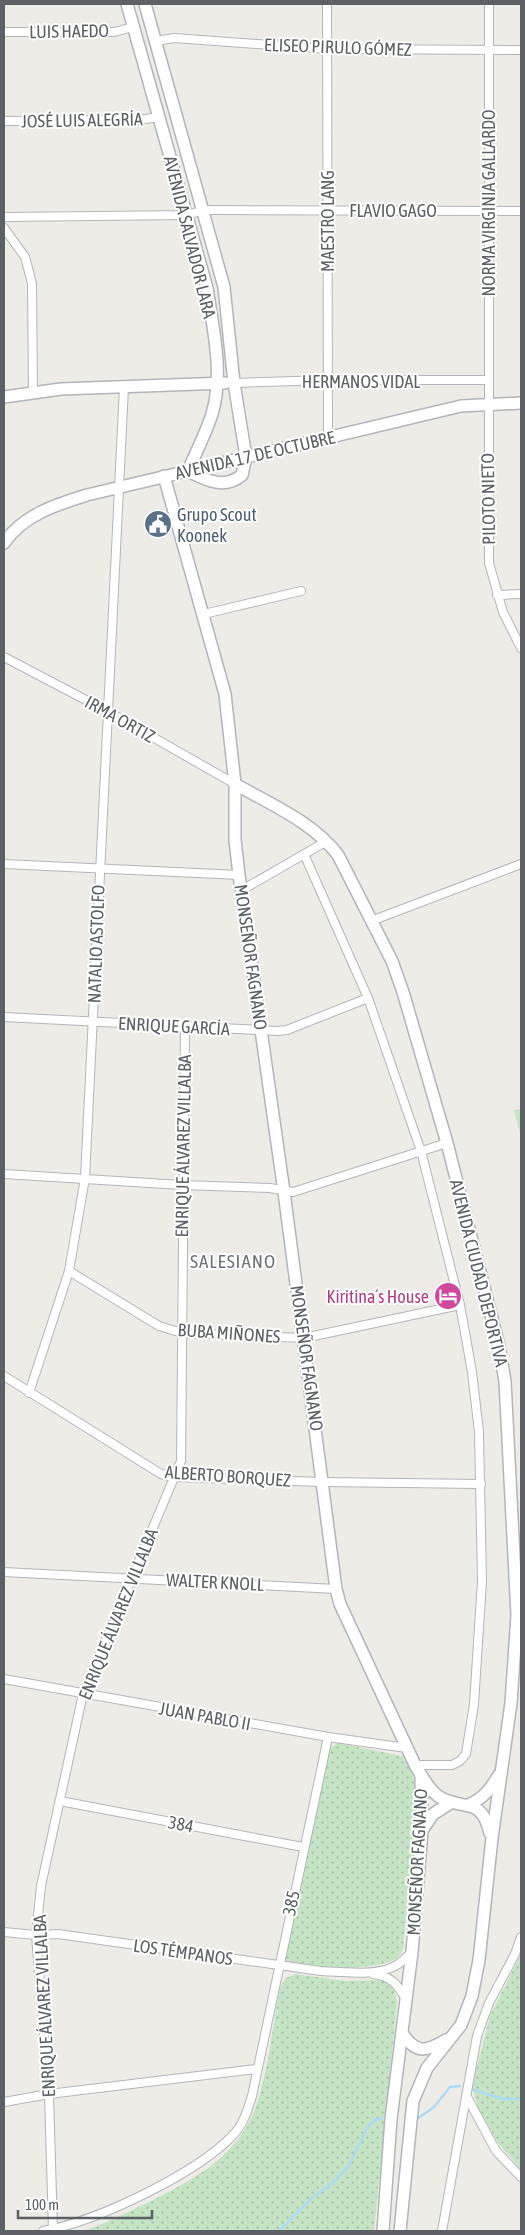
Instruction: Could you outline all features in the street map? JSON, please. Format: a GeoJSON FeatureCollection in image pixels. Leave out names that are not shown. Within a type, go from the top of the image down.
{"type":"FeatureCollection","features":[{"type":"Feature","properties":{"kind":"street","name":"AVENIDA SALVADOR LARA"},"geometry":{"type":"LineString","coordinates":[[127,4],[207,288],[214,332],[217,383],[212,414],[188,470]]}},
{"type":"Feature","properties":{"kind":"street","name":"AVENIDA SALVADOR LARA"},"geometry":{"type":"LineString","coordinates":[[145,4],[224,287],[234,383],[246,457]]}},
{"type":"Feature","properties":{"kind":"street","name":"MAESTRO LANG"},"geometry":{"type":"LineString","coordinates":[[327,4],[328,437]]}},
{"type":"Feature","properties":{"kind":"street","name":"NORMA VIRGINIA GALLARDO"},"geometry":{"type":"LineString","coordinates":[[487,403],[489,4]]}},
{"type":"Feature","properties":{"kind":"street","name":"LUIS HAEDO"},"geometry":{"type":"LineString","coordinates":[[4,32],[114,32],[133,27]]}},
{"type":"Feature","properties":{"kind":"street","name":"ELISEO PIRULO GÓMEZ"},"geometry":{"type":"LineString","coordinates":[[156,41],[174,38],[327,49],[521,50]]}},
{"type":"Feature","properties":{"kind":"street","name":"JOSÉ LUIS ALEGRÍA"},"geometry":{"type":"LineString","coordinates":[[4,121],[139,120],[159,117]]}},
{"type":"Feature","properties":{"kind":"street","name":"FLAVIO GAGO"},"geometry":{"type":"LineString","coordinates":[[4,217],[186,215],[204,210],[521,211]]}},
{"type":"Feature","properties":{"kind":"street"},"geometry":{"type":"LineString","coordinates":[[4,228],[25,257],[32,283],[32,393]]}},
{"type":"Feature","properties":{"kind":"street","name":"HERMANOS VIDAL"},"geometry":{"type":"LineString","coordinates":[[234,383],[328,380],[487,380]]}},
{"type":"Feature","properties":{"kind":"street"},"geometry":{"type":"LineString","coordinates":[[4,397],[124,386],[234,383]]}},
{"type":"Feature","properties":{"kind":"street","name":"NATALIO ASTOLFO"},"geometry":{"type":"LineString","coordinates":[[29,1393],[69,1271],[85,1178],[124,386]]}},
{"type":"Feature","properties":{"kind":"street","name":"AVENIDA 17 DE OCTUBRE"},"geometry":{"type":"LineString","coordinates":[[4,544],[16,528],[43,511],[72,500],[118,487],[461,406],[487,403],[521,403]]}},
{"type":"Feature","properties":{"kind":"street","name":"PILOTO NIETO"},"geometry":{"type":"LineString","coordinates":[[487,403],[489,563],[497,595],[508,624],[521,648]]}},
{"type":"Feature","properties":{"kind":"street"},"geometry":{"type":"LineString","coordinates":[[188,470],[212,482],[230,482],[242,475],[246,457]]}},
{"type":"Feature","properties":{"kind":"street","name":"MONSEÑOR FAGNANO"},"geometry":{"type":"LineString","coordinates":[[164,476],[225,694],[235,784],[235,840],[239,875],[304,1338],[336,1588],[340,1604],[418,1769],[423,1794],[422,1831],[412,1952],[391,2119],[383,2231]]}},
{"type":"Feature","properties":{"kind":"street"},"geometry":{"type":"LineString","coordinates":[[204,614],[301,591]]}},
{"type":"Feature","properties":{"kind":"street"},"geometry":{"type":"LineString","coordinates":[[497,595],[521,594]]}},
{"type":"Feature","properties":{"kind":"street","name":"IRMA ORTIZ"},"geometry":{"type":"LineString","coordinates":[[4,657],[107,711],[235,784]]}},
{"type":"Feature","properties":{"kind":"street","name":"AVENIDA CIUDAD DEPORTIVA"},"geometry":{"type":"LineString","coordinates":[[235,784],[314,830],[327,841],[338,855],[392,961],[403,992],[447,1143],[504,1372],[516,1493],[518,1679],[492,1838]]}},
{"type":"Feature","properties":{"kind":"street"},"geometry":{"type":"LineString","coordinates":[[242,890],[327,841]]}},
{"type":"Feature","properties":{"kind":"street","name":"AVENIDA CIUDAD DEPORTIVA"},"geometry":{"type":"LineString","coordinates":[[304,854],[368,998],[421,1152],[460,1305],[475,1392],[481,1484],[482,1582],[476,1677],[466,1754],[460,1761],[452,1765],[418,1769]]}},
{"type":"Feature","properties":{"kind":"street"},"geometry":{"type":"LineString","coordinates":[[4,864],[239,875]]}},
{"type":"Feature","properties":{"kind":"street"},"geometry":{"type":"LineString","coordinates":[[371,920],[521,864]]}},
{"type":"Feature","properties":{"kind":"street","name":"ENRIQUE GARCÍA"},"geometry":{"type":"LineString","coordinates":[[4,1017],[185,1028],[286,1030],[368,998]]}},
{"type":"Feature","properties":{"kind":"street","name":"ENRIQUE ÁLVAREZ VILLALBA"},"geometry":{"type":"LineString","coordinates":[[52,2230],[49,2094],[36,1935],[40,1892],[83,1694],[181,1461],[182,1186],[185,1028]]}},
{"type":"Feature","properties":{"kind":"street"},"geometry":{"type":"LineString","coordinates":[[4,1174],[182,1186],[270,1188],[284,1192],[301,1191],[447,1143]]}},
{"type":"Feature","properties":{"kind":"street","name":"BUBA MIÑONES"},"geometry":{"type":"LineString","coordinates":[[69,1271],[159,1326],[182,1333],[304,1338],[460,1305]]}},
{"type":"Feature","properties":{"kind":"street","name":"ALBERTO BORQUEZ"},"geometry":{"type":"LineString","coordinates":[[4,1376],[153,1470],[175,1476],[323,1482],[481,1484]]}},
{"type":"Feature","properties":{"kind":"street","name":"WALTER KNOLL"},"geometry":{"type":"LineString","coordinates":[[4,1572],[336,1588]]}},
{"type":"Feature","properties":{"kind":"street","name":"JUAN PABLO II"},"geometry":{"type":"LineString","coordinates":[[4,1679],[328,1737],[407,1748]]}},
{"type":"Feature","properties":{"kind":"street","name":"385"},"geometry":{"type":"LineString","coordinates":[[43,2231],[88,2219],[168,2182],[217,2150],[236,2132],[246,2117],[328,1737]]}},
{"type":"Feature","properties":{"kind":"street"},"geometry":{"type":"LineString","coordinates":[[418,1769],[430,1789],[439,1797],[452,1802],[470,1804],[479,1800],[490,1790],[502,1769]]}},
{"type":"Feature","properties":{"kind":"street","name":"384"},"geometry":{"type":"LineString","coordinates":[[60,1801],[303,1847]]}},
{"type":"Feature","properties":{"kind":"street"},"geometry":{"type":"LineString","coordinates":[[422,1831],[426,1821],[433,1814],[452,1802]]}},
{"type":"Feature","properties":{"kind":"street"},"geometry":{"type":"LineString","coordinates":[[400,2231],[413,2101],[427,2068],[453,2036],[468,2011],[476,1978],[492,1838],[488,1821],[470,1804]]}},
{"type":"Feature","properties":{"kind":"street","name":"LOS TÉMPANOS"},"geometry":{"type":"LineString","coordinates":[[4,1932],[36,1935],[58,1934],[321,1971],[362,1972],[392,1968],[412,1952]]}},
{"type":"Feature","properties":{"kind":"street"},"geometry":{"type":"LineString","coordinates":[[442,2231],[475,2045],[483,2018],[521,1937]]}},
{"type":"Feature","properties":{"kind":"street","name":"LOS TÉMPANOS"},"geometry":{"type":"LineString","coordinates":[[362,1972],[389,1977],[394,1981],[406,1999]]}},
{"type":"Feature","properties":{"kind":"street"},"geometry":{"type":"LineString","coordinates":[[402,2033],[410,2044],[416,2048],[427,2049],[453,2036]]}},
{"type":"Feature","properties":{"kind":"street"},"geometry":{"type":"LineString","coordinates":[[4,2102],[49,2094],[256,2069]]}},
{"type":"Feature","properties":{"kind":"street"},"geometry":{"type":"LineString","coordinates":[[466,2095],[496,2151],[521,2177]]}},
{"type":"Feature","properties":{"kind":"green space"},"geometry":{"type":"Polygon","coordinates":[[[521,1109],[521,1137],[514,1110],[521,1109]]]}},
{"type":"Feature","properties":{"kind":"green space"},"geometry":{"type":"Polygon","coordinates":[[[338,1743],[402,1756],[414,1779],[418,1805],[403,1949],[396,1959],[368,1966],[318,1968],[291,1964],[284,1960],[329,1749],[338,1743]]]}},
{"type":"Feature","properties":{"kind":"green space"},"geometry":{"type":"Polygon","coordinates":[[[521,1954],[521,2169],[498,2143],[478,2108],[472,2086],[490,2016],[521,1954]]]}},
{"type":"Feature","properties":{"kind":"green space"},"geometry":{"type":"Polygon","coordinates":[[[296,1974],[345,1981],[385,1980],[393,1985],[397,2002],[374,2231],[84,2231],[147,2203],[194,2178],[222,2157],[234,2145],[253,2114],[258,2101],[266,2069],[280,1987],[286,1978],[296,1974]]]}},
{"type":"Feature","properties":{"kind":"waterway"},"geometry":{"type":"LineString","coordinates":[[414,2121],[434,2107],[450,2087],[460,2086]]}},
{"type":"Feature","properties":{"kind":"waterway"},"geometry":{"type":"LineString","coordinates":[[471,2089],[503,2099],[521,2099]]}},
{"type":"Feature","properties":{"kind":"waterway"},"geometry":{"type":"LineString","coordinates":[[279,2231],[312,2198],[336,2180],[349,2165],[366,2130],[374,2120],[382,2118]]}},
{"type":"Feature","properties":{"kind":"place","name":"Grupo Scout Koonek"},"geometry":{"type":"Point","coordinates":[158,524]}},
{"type":"Feature","properties":{"kind":"place","name":"Kiritina´s House"},"geometry":{"type":"Point","coordinates":[448,1296]}},
{"type":"Feature","properties":{"kind":"district","name":"SALESIANO"},"geometry":{"type":"Point","coordinates":[233,1261]}}]}
